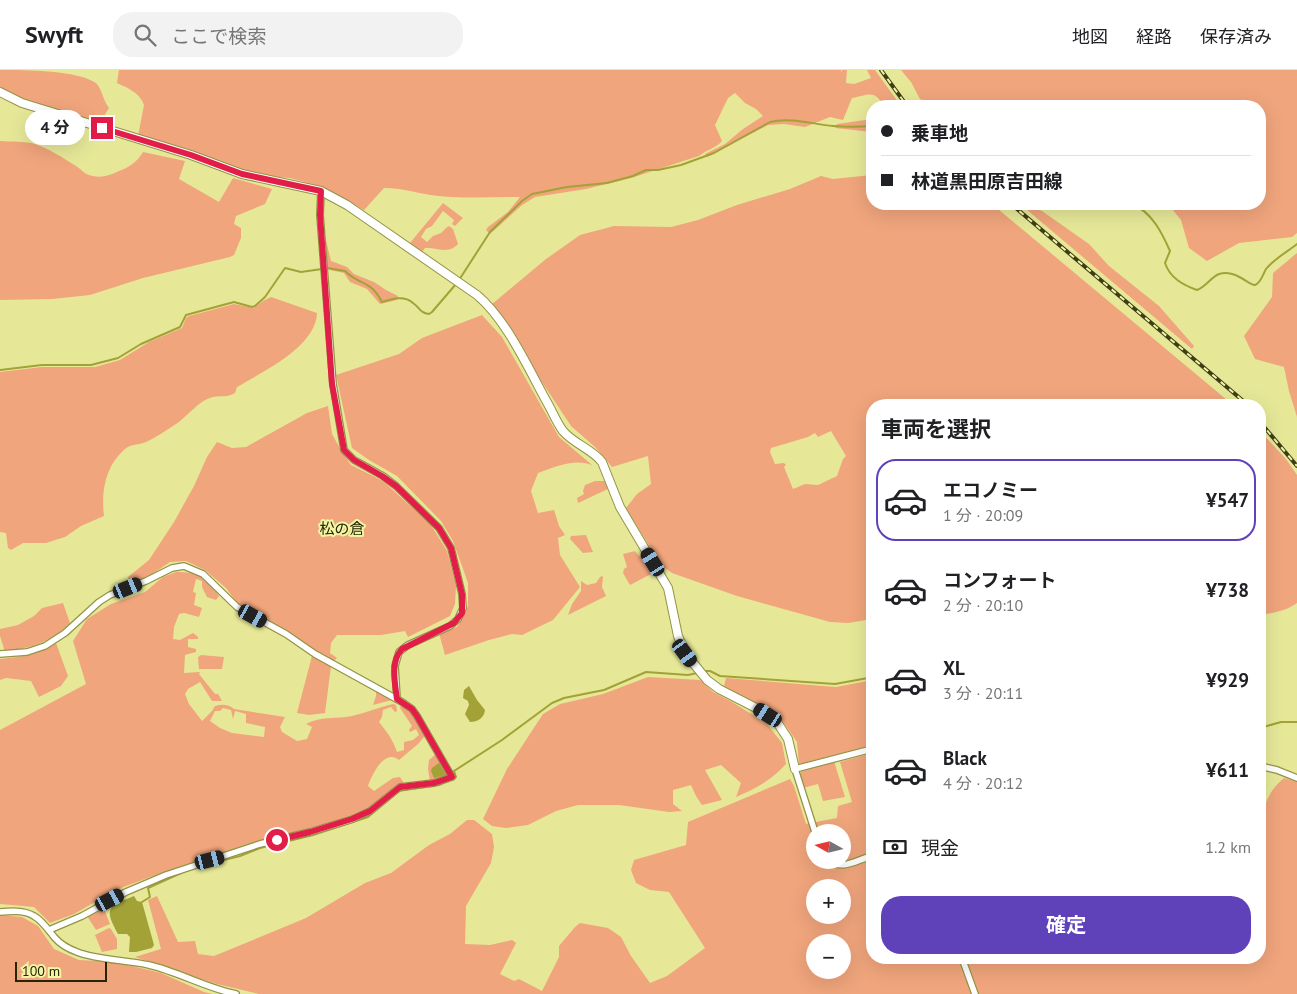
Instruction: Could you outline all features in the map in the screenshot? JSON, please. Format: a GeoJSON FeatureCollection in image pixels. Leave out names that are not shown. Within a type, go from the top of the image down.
{"type":"FeatureCollection","features":[{"type":"Feature","properties":{"kind":"street"},"geometry":{"type":"LineString","coordinates":[[0,92],[22,103],[191,155],[242,174],[321,191],[347,205],[471,290],[489,305],[514,343],[564,431],[599,457],[606,467],[620,507],[668,588],[678,636],[685,653],[706,680],[719,689],[758,709],[776,722],[788,739],[795,769],[812,824]]}},
{"type":"Feature","properties":{"kind":"street"},"geometry":{"type":"LineString","coordinates":[[321,191],[320,215],[332,384],[344,450],[354,460],[396,486],[439,528],[451,548],[462,594],[463,608],[458,619],[450,626],[408,645],[399,652],[395,666],[397,699]]}},
{"type":"Feature","properties":{"kind":"street"},"geometry":{"type":"LineString","coordinates":[[0,654],[27,652],[45,646],[65,633],[99,602],[110,595],[146,581],[172,568],[184,566],[203,574],[237,607],[286,634],[314,654],[412,709],[452,777],[434,783],[400,787],[370,811],[352,819],[310,832],[260,844],[166,875],[126,892],[82,916],[49,930]]}},
{"type":"Feature","properties":{"kind":"street"},"geometry":{"type":"LineString","coordinates":[[795,769],[866,751]]}},
{"type":"Feature","properties":{"kind":"street"},"geometry":{"type":"LineString","coordinates":[[1266,767],[1297,778]]}},
{"type":"Feature","properties":{"kind":"street"},"geometry":{"type":"LineString","coordinates":[[851,863],[866,858]]}},
{"type":"Feature","properties":{"kind":"street"},"geometry":{"type":"LineString","coordinates":[[0,912],[14,911],[32,915],[39,919],[55,938],[66,947],[80,953],[148,964],[236,994]]}},
{"type":"Feature","properties":{"kind":"street"},"geometry":{"type":"LineString","coordinates":[[964,964],[975,994]]}},
{"type":"Feature","properties":{"kind":"shaded area"},"geometry":{"type":"Polygon","coordinates":[[[0,70],[66,73],[89,79],[99,86],[109,108],[99,124],[23,101],[0,88],[0,70]]]}},
{"type":"Feature","properties":{"kind":"shaded area"},"geometry":{"type":"Polygon","coordinates":[[[119,70],[841,70],[841,73],[842,70],[847,70],[846,83],[854,84],[871,78],[867,70],[875,70],[897,100],[879,100],[871,94],[852,98],[843,120],[830,117],[805,127],[784,124],[768,125],[707,157],[705,154],[725,144],[763,116],[735,93],[728,98],[715,125],[722,141],[699,156],[631,178],[586,189],[535,197],[522,205],[490,234],[486,230],[488,227],[508,212],[520,197],[452,197],[384,188],[364,210],[319,186],[290,178],[265,176],[233,167],[188,149],[138,136],[144,105],[137,94],[117,83],[119,70]]]}},
{"type":"Feature","properties":{"kind":"shaded area"},"geometry":{"type":"Polygon","coordinates":[[[901,70],[1297,70],[1297,233],[1292,237],[1239,243],[1207,261],[1189,248],[1181,220],[1173,210],[1266,210],[1266,100],[922,100],[901,70]]]}},
{"type":"Feature","properties":{"kind":"shaded area"},"geometry":{"type":"Polygon","coordinates":[[[866,120],[866,131],[835,128],[837,124],[866,120]]]}},
{"type":"Feature","properties":{"kind":"shaded area"},"geometry":{"type":"Polygon","coordinates":[[[0,141],[22,142],[46,148],[88,175],[96,177],[110,175],[127,168],[143,152],[185,161],[179,179],[219,202],[233,178],[272,189],[265,204],[236,216],[234,224],[241,228],[241,238],[234,255],[230,257],[143,278],[90,295],[52,299],[0,300],[0,141]]]}},
{"type":"Feature","properties":{"kind":"shaded area"},"geometry":{"type":"Polygon","coordinates":[[[821,176],[833,179],[866,176],[866,210],[999,210],[1226,399],[866,399],[866,620],[848,623],[830,622],[737,596],[672,573],[661,565],[626,508],[637,494],[651,484],[648,456],[612,467],[595,447],[571,426],[491,305],[546,259],[580,235],[614,226],[671,227],[698,220],[737,205],[790,189],[821,176]],[[831,431],[818,437],[815,433],[808,437],[771,448],[770,452],[775,464],[784,463],[786,465],[784,467],[793,489],[805,484],[818,485],[837,476],[843,459],[846,456],[831,431]]]}},
{"type":"Feature","properties":{"kind":"shaded area"},"geometry":{"type":"Polygon","coordinates":[[[443,203],[463,218],[455,226],[452,224],[454,220],[443,211],[421,237],[427,242],[449,226],[453,229],[458,244],[446,250],[425,248],[422,252],[410,243],[443,203]]]}},
{"type":"Feature","properties":{"kind":"shaded area"},"geometry":{"type":"Polygon","coordinates":[[[1027,210],[1042,211],[1089,244],[1109,266],[1159,306],[1194,346],[1192,349],[1027,210]]]}},
{"type":"Feature","properties":{"kind":"shaded area"},"geometry":{"type":"Polygon","coordinates":[[[324,232],[331,261],[347,267],[354,274],[374,282],[398,296],[397,300],[380,304],[367,289],[350,282],[344,273],[330,270],[326,267],[324,232]]]}},
{"type":"Feature","properties":{"kind":"shaded area"},"geometry":{"type":"Polygon","coordinates":[[[1297,253],[1297,417],[1284,367],[1255,359],[1244,336],[1272,297],[1273,273],[1297,253]]]}},
{"type":"Feature","properties":{"kind":"shaded area"},"geometry":{"type":"Polygon","coordinates":[[[271,297],[317,313],[308,337],[298,347],[273,366],[237,387],[235,393],[208,399],[158,436],[125,449],[113,463],[106,480],[103,498],[104,516],[81,526],[65,537],[46,543],[23,543],[11,550],[8,548],[6,533],[0,532],[0,372],[42,367],[95,367],[120,360],[149,342],[182,328],[186,318],[189,316],[234,304],[254,308],[271,297]]]}},
{"type":"Feature","properties":{"kind":"shaded area"},"geometry":{"type":"Polygon","coordinates":[[[482,315],[502,337],[559,437],[592,465],[578,462],[571,463],[538,473],[531,491],[538,513],[554,510],[559,526],[565,535],[558,538],[560,555],[580,587],[553,620],[522,635],[512,634],[445,655],[439,633],[457,627],[468,606],[468,583],[453,541],[441,521],[397,476],[352,448],[336,375],[399,354],[422,338],[482,315]]]}},
{"type":"Feature","properties":{"kind":"shaded area"},"geometry":{"type":"Polygon","coordinates":[[[328,406],[332,434],[351,465],[383,481],[431,525],[447,551],[456,586],[455,604],[450,616],[408,637],[405,631],[381,635],[337,635],[331,643],[330,653],[337,658],[333,662],[288,632],[238,604],[226,588],[205,570],[186,561],[170,562],[149,576],[129,583],[128,577],[149,560],[174,522],[194,486],[207,457],[217,442],[232,448],[246,447],[307,413],[328,406]]]}},
{"type":"Feature","properties":{"kind":"shaded area"},"geometry":{"type":"Polygon","coordinates":[[[1266,437],[1286,459],[1297,475],[1297,603],[1284,610],[1266,614],[1266,437]]]}},
{"type":"Feature","properties":{"kind":"shaded area"},"geometry":{"type":"Polygon","coordinates":[[[595,481],[606,481],[608,489],[578,503],[577,498],[584,494],[585,485],[595,481]]]}},
{"type":"Feature","properties":{"kind":"shaded area"},"geometry":{"type":"Polygon","coordinates":[[[586,535],[593,552],[583,553],[570,539],[571,536],[586,535]]]}},
{"type":"Feature","properties":{"kind":"shaded area"},"geometry":{"type":"Polygon","coordinates":[[[635,551],[639,556],[645,557],[653,573],[630,585],[623,573],[627,567],[623,554],[635,551]]]}},
{"type":"Feature","properties":{"kind":"shaded area"},"geometry":{"type":"Polygon","coordinates":[[[176,572],[197,575],[206,580],[219,596],[216,600],[207,597],[202,587],[202,581],[196,579],[193,592],[196,593],[194,605],[202,608],[199,617],[184,613],[179,614],[174,627],[173,639],[180,640],[193,633],[198,637],[198,639],[188,639],[188,647],[196,649],[196,652],[185,655],[184,673],[200,672],[199,674],[222,701],[212,701],[200,682],[188,689],[185,694],[189,704],[202,721],[215,706],[223,705],[234,709],[285,717],[280,727],[282,732],[297,741],[307,739],[312,727],[306,724],[312,721],[352,716],[393,704],[396,705],[397,711],[395,712],[391,707],[383,710],[379,722],[394,744],[397,752],[404,750],[404,742],[413,740],[419,735],[416,729],[410,732],[409,730],[412,726],[400,708],[401,705],[419,723],[424,737],[399,760],[389,757],[384,760],[376,769],[368,786],[374,791],[393,778],[400,777],[405,785],[357,815],[341,821],[247,844],[161,873],[118,889],[74,914],[50,923],[34,907],[0,904],[0,730],[86,684],[73,641],[87,619],[111,604],[145,592],[163,577],[176,572]],[[223,708],[220,711],[215,711],[210,721],[232,733],[264,737],[265,727],[246,723],[246,714],[235,711],[233,719],[231,710],[223,708]]]}},
{"type":"Feature","properties":{"kind":"shaded area"},"geometry":{"type":"Polygon","coordinates":[[[603,576],[602,587],[606,596],[568,615],[572,604],[581,591],[581,581],[587,585],[596,583],[603,576]]]}},
{"type":"Feature","properties":{"kind":"shaded area"},"geometry":{"type":"Polygon","coordinates":[[[63,603],[70,623],[63,630],[48,640],[5,652],[0,629],[18,625],[34,616],[42,608],[63,603]]]}},
{"type":"Feature","properties":{"kind":"shaded area"},"geometry":{"type":"Polygon","coordinates":[[[56,643],[68,676],[61,686],[39,697],[31,681],[6,678],[0,680],[0,659],[36,653],[56,643]]]}},
{"type":"Feature","properties":{"kind":"shaded area"},"geometry":{"type":"Polygon","coordinates":[[[201,655],[224,657],[222,669],[199,669],[198,657],[201,655]]]}},
{"type":"Feature","properties":{"kind":"shaded area"},"geometry":{"type":"Polygon","coordinates":[[[312,656],[331,666],[325,713],[309,715],[297,713],[312,656]]]}},
{"type":"Feature","properties":{"kind":"shaded area"},"geometry":{"type":"Polygon","coordinates":[[[648,677],[700,680],[713,692],[767,724],[782,743],[786,764],[763,784],[736,797],[741,783],[721,765],[705,770],[722,800],[702,805],[691,785],[673,790],[673,804],[682,811],[669,812],[619,805],[578,805],[556,811],[528,825],[506,828],[492,826],[483,819],[507,769],[543,714],[560,704],[603,694],[648,677]]]}},
{"type":"Feature","properties":{"kind":"shaded area"},"geometry":{"type":"Polygon","coordinates":[[[726,678],[836,687],[866,681],[866,747],[799,764],[797,742],[779,716],[724,686],[726,678]]]}},
{"type":"Feature","properties":{"kind":"shaded area"},"geometry":{"type":"Polygon","coordinates":[[[469,686],[485,710],[482,717],[473,722],[470,722],[465,714],[469,705],[468,701],[463,698],[464,690],[469,686]]]}},
{"type":"Feature","properties":{"kind":"shaded area"},"geometry":{"type":"Polygon","coordinates":[[[376,690],[391,698],[392,700],[373,705],[376,690]]]}},
{"type":"Feature","properties":{"kind":"shaded area"},"geometry":{"type":"Polygon","coordinates":[[[436,754],[448,777],[433,782],[430,781],[428,769],[429,760],[436,754]]]}},
{"type":"Feature","properties":{"kind":"shaded area"},"geometry":{"type":"Polygon","coordinates":[[[866,755],[866,964],[1266,964],[1266,804],[1275,787],[1284,778],[1297,782],[1297,994],[259,994],[217,984],[135,957],[161,949],[148,900],[157,896],[178,942],[195,941],[198,954],[214,956],[306,918],[365,883],[391,873],[429,845],[450,834],[467,820],[474,820],[492,834],[494,847],[491,863],[466,906],[465,944],[490,945],[512,940],[516,943],[500,974],[514,981],[519,979],[542,991],[559,957],[559,946],[575,927],[580,923],[608,928],[621,937],[631,956],[650,983],[667,976],[705,948],[669,892],[650,890],[636,883],[631,870],[634,860],[686,845],[688,822],[790,779],[806,824],[837,818],[838,806],[852,802],[840,762],[866,755]]]}},
{"type":"Feature","properties":{"kind":"shaded area"},"geometry":{"type":"Polygon","coordinates":[[[834,761],[845,797],[823,801],[818,784],[803,788],[800,778],[801,769],[834,761]]]}},
{"type":"Feature","properties":{"kind":"shaded area"},"geometry":{"type":"Polygon","coordinates":[[[439,763],[446,775],[434,778],[431,771],[432,768],[439,763]]]}},
{"type":"Feature","properties":{"kind":"shaded area"},"geometry":{"type":"Polygon","coordinates":[[[134,896],[137,901],[142,902],[154,945],[152,948],[129,952],[130,937],[127,934],[118,934],[110,913],[113,906],[134,896]]]}},
{"type":"Feature","properties":{"kind":"shaded area"},"geometry":{"type":"Polygon","coordinates":[[[104,909],[110,924],[96,930],[87,916],[104,909]]]}},
{"type":"Feature","properties":{"kind":"shaded area"},"geometry":{"type":"Polygon","coordinates":[[[0,915],[22,917],[38,926],[54,949],[79,960],[116,962],[161,973],[204,992],[213,994],[0,994],[0,915]]]}},
{"type":"Feature","properties":{"kind":"shaded area"},"geometry":{"type":"Polygon","coordinates":[[[109,928],[117,939],[117,949],[102,952],[95,935],[109,928]]]}},
{"type":"Feature","properties":{"kind":"waterway"},"geometry":{"type":"LineString","coordinates":[[459,280],[490,232],[522,201],[532,194],[567,187],[607,183],[633,176],[646,170],[658,170],[681,165],[714,153],[770,122],[793,121],[833,126],[866,126]]}},
{"type":"Feature","properties":{"kind":"waterway"},"geometry":{"type":"LineString","coordinates":[[1142,210],[1160,230],[1170,251],[1165,263],[1170,273],[1182,283],[1197,290],[1216,275],[1225,273],[1237,276],[1255,285],[1269,265],[1297,244]]}},
{"type":"Feature","properties":{"kind":"waterway"},"geometry":{"type":"LineString","coordinates":[[0,370],[42,365],[91,365],[118,358],[141,344],[180,327],[186,315],[234,302],[252,307],[255,306],[265,297],[285,268],[301,272],[322,269]]}},
{"type":"Feature","properties":{"kind":"waterway"},"geometry":{"type":"LineString","coordinates":[[327,268],[345,271],[350,276],[369,286],[382,302],[398,298],[406,299],[429,314],[456,284]]}},
{"type":"Feature","properties":{"kind":"waterway"},"geometry":{"type":"LineString","coordinates":[[705,671],[710,671],[720,676],[835,684],[866,678]]}},
{"type":"Feature","properties":{"kind":"waterway"},"geometry":{"type":"LineString","coordinates":[[398,791],[439,785],[456,777],[454,771],[502,740],[552,703],[564,698],[604,690],[646,672],[688,675],[697,673]]}},
{"type":"Feature","properties":{"kind":"waterway"},"geometry":{"type":"LineString","coordinates":[[1266,726],[1281,722],[1297,722]]}},
{"type":"Feature","properties":{"kind":"waterway"},"geometry":{"type":"LineString","coordinates":[[212,863],[240,856],[260,848],[313,835],[368,817],[393,796]]}},
{"type":"Feature","properties":{"kind":"waterway"},"geometry":{"type":"LineString","coordinates":[[142,902],[150,897],[148,888],[181,873]]}},
{"type":"Feature","properties":{"kind":"railway"},"geometry":{"type":"LineString","coordinates":[[881,70],[903,100]]}},
{"type":"Feature","properties":{"kind":"railway"},"geometry":{"type":"LineString","coordinates":[[1018,210],[1241,399]]}},
{"type":"Feature","properties":{"kind":"railway"},"geometry":{"type":"LineString","coordinates":[[1266,429],[1297,466]]}},
{"type":"Feature","properties":{"kind":"district","name":"松の倉"},"geometry":{"type":"Point","coordinates":[342,528]}},
{"type":"Feature","properties":{"kind":"route"},"geometry":{"type":"LineString","coordinates":[[102,128],[191,155],[259,179],[321,191],[320,215],[332,384],[344,450],[354,460],[396,486],[419,507],[439,528],[451,548],[455,562],[463,601],[462,613],[450,626],[402,649],[395,660],[397,699],[412,709],[417,716],[452,777],[434,783],[400,787],[370,811],[352,819],[277,840]]}}]}
